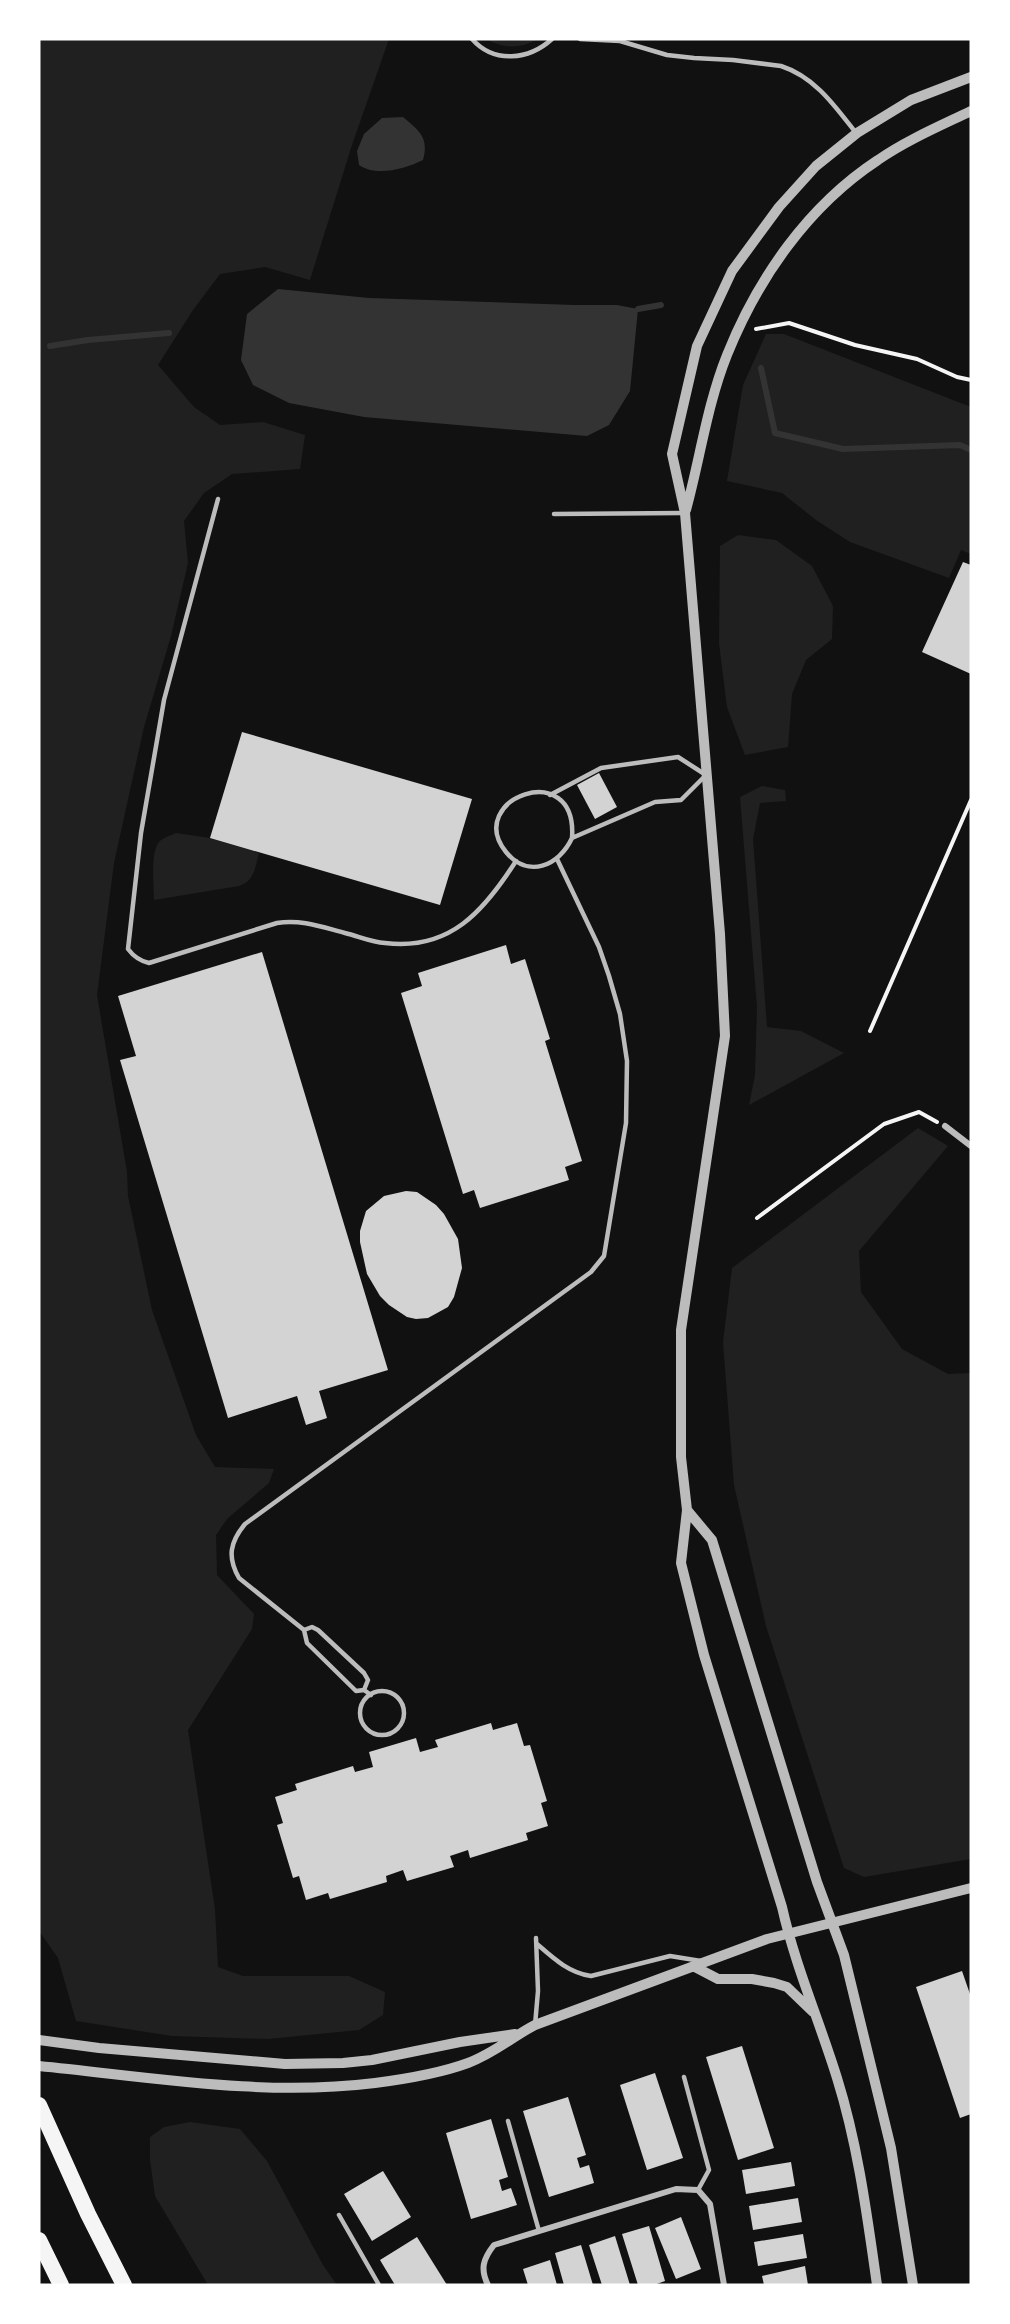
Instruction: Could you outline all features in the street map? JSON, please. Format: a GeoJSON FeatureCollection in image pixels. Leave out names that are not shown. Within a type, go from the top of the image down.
{"type":"FeatureCollection","features":[{"type":"Feature","properties":{"kind":"highway"},"geometry":{"type":"LineString","coordinates":[[39,2105],[88,2214],[124,2285]]}},
{"type":"Feature","properties":{"kind":"highway"},"geometry":{"type":"LineString","coordinates":[[39,2241],[61,2285]]}},
{"type":"Feature","properties":{"kind":"street"},"geometry":{"type":"LineString","coordinates":[[877,2285],[865,2199],[837,2079],[788,1935],[782,1907],[704,1655],[681,1563],[687,1510],[681,1457],[681,1330],[725,1036],[720,934],[685,513],[672,454],[697,346],[732,271],[779,207],[816,166],[856,133],[910,100],[971,77]]}},
{"type":"Feature","properties":{"kind":"street"},"geometry":{"type":"LineString","coordinates":[[685,513],[699,462],[707,418],[726,356],[765,278],[803,227],[837,190],[886,155],[971,111]]}},
{"type":"Feature","properties":{"kind":"street"},"geometry":{"type":"LineString","coordinates":[[945,1126],[971,1146]]}},
{"type":"Feature","properties":{"kind":"street"},"geometry":{"type":"LineString","coordinates":[[687,1510],[712,1540],[803,1837],[844,1955],[891,2148],[913,2285]]}},
{"type":"Feature","properties":{"kind":"street"},"geometry":{"type":"LineString","coordinates":[[39,2066],[241,2088],[330,2088],[412,2078],[487,2056],[535,2025],[767,1939],[971,1888]]}},
{"type":"Feature","properties":{"kind":"street"},"geometry":{"type":"LineString","coordinates":[[695,1967],[718,1979],[752,1979],[774,1983],[787,1988],[815,2013]]}},
{"type":"Feature","properties":{"kind":"street"},"geometry":{"type":"LineString","coordinates":[[39,2040],[99,2048],[285,2064],[372,2060],[460,2042],[518,2034]]}},
{"type":"Feature","properties":{"kind":"street"},"geometry":{"type":"LineString","coordinates":[[488,2285],[482,2273],[483,2265],[485,2256],[494,2245],[676,2189],[698,2190],[710,2204],[724,2285]]}},
{"type":"Feature","properties":{"kind":"lane"},"geometry":{"type":"LineString","coordinates":[[472,39],[477,45],[492,53],[509,57],[526,55],[542,48],[552,39]]}},
{"type":"Feature","properties":{"kind":"lane"},"geometry":{"type":"LineString","coordinates":[[580,39],[619,40],[667,54],[781,66],[797,71],[819,88],[856,133]]}},
{"type":"Feature","properties":{"kind":"lane"},"geometry":{"type":"LineString","coordinates":[[218,499],[164,700],[141,833],[128,949],[141,961],[149,963],[277,923],[292,921],[383,943],[426,942],[443,936],[469,920],[501,885],[516,861]]}},
{"type":"Feature","properties":{"kind":"lane"},"geometry":{"type":"LineString","coordinates":[[554,514],[685,513]]}},
{"type":"Feature","properties":{"kind":"lane"},"geometry":{"type":"LineString","coordinates":[[550,795],[601,768],[678,757],[706,776],[681,800],[655,802],[572,838]]}},
{"type":"Feature","properties":{"kind":"lane"},"geometry":{"type":"LineString","coordinates":[[530,792],[550,795],[562,803],[569,813],[573,826],[572,838],[566,850],[546,865],[534,867],[516,861],[502,847],[498,836],[498,824],[502,813],[518,796],[530,792]]}},
{"type":"Feature","properties":{"kind":"lane"},"geometry":{"type":"LineString","coordinates":[[371,1695],[364,1690],[356,1691],[307,1644],[304,1630],[239,1578],[234,1570],[230,1549],[244,1524],[591,1272],[604,1257],[626,1123],[627,1061],[620,1014],[603,957],[557,859]]}},
{"type":"Feature","properties":{"kind":"lane"},"geometry":{"type":"LineString","coordinates":[[304,1630],[312,1627],[318,1630],[363,1673],[368,1680],[364,1690]]}},
{"type":"Feature","properties":{"kind":"lane"},"geometry":{"type":"LineString","coordinates":[[380,1691],[387,1692],[400,1700],[404,1715],[398,1728],[392,1733],[376,1734],[364,1726],[360,1711],[362,1704],[371,1695],[380,1691]]}},
{"type":"Feature","properties":{"kind":"lane"},"geometry":{"type":"LineString","coordinates":[[535,2025],[538,1991],[536,1941],[556,1960],[579,1974],[591,1976],[670,1956],[708,1962]]}},
{"type":"Feature","properties":{"kind":"lane"},"geometry":{"type":"LineString","coordinates":[[684,2077],[710,2170],[698,2190]]}},
{"type":"Feature","properties":{"kind":"lane"},"geometry":{"type":"LineString","coordinates":[[508,2121],[539,2231]]}},
{"type":"Feature","properties":{"kind":"lane"},"geometry":{"type":"LineString","coordinates":[[339,2215],[379,2285]]}},
{"type":"Feature","properties":{"kind":"path"},"geometry":{"type":"LineString","coordinates":[[756,329],[789,323],[855,345],[917,359],[957,377],[971,380]]}},
{"type":"Feature","properties":{"kind":"path"},"geometry":{"type":"LineString","coordinates":[[870,1031],[971,800]]}},
{"type":"Feature","properties":{"kind":"path"},"geometry":{"type":"LineString","coordinates":[[756,1218],[884,1124],[919,1112],[945,1126]]}},
{"type":"Feature","properties":{"kind":"shaded area"},"geometry":{"type":"Polygon","coordinates":[[[39,39],[389,39],[352,145],[310,280],[265,267],[220,274],[193,310],[158,365],[194,407],[220,425],[263,422],[305,435],[300,469],[232,474],[204,493],[184,521],[188,563],[171,636],[144,727],[114,863],[97,995],[127,1172],[128,1196],[152,1310],[196,1435],[215,1467],[274,1469],[269,1483],[227,1519],[216,1535],[217,1575],[254,1614],[252,1629],[188,1730],[215,1909],[218,1967],[243,1976],[349,1976],[385,1992],[383,2015],[359,2030],[268,2039],[172,2036],[76,2021],[58,1958],[39,1931],[39,39]]]}},
{"type":"Feature","properties":{"kind":"shaded area"},"geometry":{"type":"Polygon","coordinates":[[[486,39],[538,39],[525,45],[506,46],[486,39]]]}},
{"type":"Feature","properties":{"kind":"shaded area"},"geometry":{"type":"Polygon","coordinates":[[[403,117],[424,140],[423,160],[399,169],[382,171],[366,169],[359,165],[357,151],[364,134],[382,118],[403,117]]]}},
{"type":"Feature","properties":{"kind":"shaded area"},"geometry":{"type":"Polygon","coordinates":[[[278,289],[369,298],[617,305],[638,309],[630,391],[609,425],[587,436],[364,417],[289,403],[253,385],[241,360],[247,314],[278,289]]]}},
{"type":"Feature","properties":{"kind":"shaded area"},"geometry":{"type":"Polygon","coordinates":[[[766,334],[784,334],[971,407],[971,554],[961,550],[949,578],[850,542],[816,520],[782,493],[727,481],[743,385],[766,334]]]}},
{"type":"Feature","properties":{"kind":"shaded area"},"geometry":{"type":"Polygon","coordinates":[[[738,535],[776,540],[812,566],[833,606],[832,639],[806,660],[792,694],[788,747],[745,755],[727,707],[719,643],[720,546],[738,535]]]}},
{"type":"Feature","properties":{"kind":"shaded area"},"geometry":{"type":"Polygon","coordinates":[[[762,786],[785,790],[786,801],[760,803],[753,839],[767,1027],[801,1031],[844,1053],[749,1105],[755,1075],[757,1007],[740,797],[762,786]]]}},
{"type":"Feature","properties":{"kind":"shaded area"},"geometry":{"type":"Polygon","coordinates":[[[176,833],[210,838],[259,853],[251,877],[239,886],[154,900],[153,861],[156,847],[161,840],[176,833]]]}},
{"type":"Feature","properties":{"kind":"shaded area"},"geometry":{"type":"Polygon","coordinates":[[[918,1128],[948,1146],[859,1251],[861,1292],[902,1349],[948,1374],[971,1373],[971,1859],[864,1877],[844,1868],[766,1626],[734,1485],[723,1342],[732,1268],[918,1128]]]}},
{"type":"Feature","properties":{"kind":"shaded area"},"geometry":{"type":"Polygon","coordinates":[[[190,2122],[240,2129],[267,2161],[323,2265],[337,2285],[208,2285],[155,2196],[150,2160],[150,2137],[164,2127],[190,2122]]]}},
{"type":"Feature","properties":{"kind":"building"},"geometry":{"type":"Polygon","coordinates":[[[963,562],[971,565],[971,674],[922,652],[963,562]]]}},
{"type":"Feature","properties":{"kind":"building"},"geometry":{"type":"Polygon","coordinates":[[[242,732],[472,799],[440,905],[210,838],[242,732]]]}},
{"type":"Feature","properties":{"kind":"building"},"geometry":{"type":"Polygon","coordinates":[[[599,773],[617,807],[595,819],[577,785],[599,773]]]}},
{"type":"Feature","properties":{"kind":"building"},"geometry":{"type":"Polygon","coordinates":[[[506,945],[511,964],[525,959],[550,1039],[545,1041],[582,1161],[565,1167],[569,1180],[480,1208],[474,1190],[463,1194],[401,993],[422,986],[418,973],[506,945]]]}},
{"type":"Feature","properties":{"kind":"building"},"geometry":{"type":"Polygon","coordinates":[[[262,952],[388,1370],[319,1391],[327,1418],[306,1425],[297,1396],[228,1418],[120,1060],[136,1056],[118,996],[262,952]]]}},
{"type":"Feature","properties":{"kind":"building"},"geometry":{"type":"Polygon","coordinates":[[[406,1191],[417,1192],[436,1205],[444,1214],[458,1239],[462,1268],[454,1297],[448,1307],[428,1318],[407,1317],[380,1296],[367,1274],[360,1242],[360,1231],[366,1211],[384,1196],[406,1191]]]}},
{"type":"Feature","properties":{"kind":"building"},"geometry":{"type":"Polygon","coordinates":[[[491,1723],[493,1730],[517,1723],[524,1746],[530,1745],[547,1801],[541,1803],[548,1826],[526,1833],[528,1840],[470,1858],[468,1850],[450,1856],[454,1867],[407,1881],[403,1870],[386,1876],[387,1882],[330,1899],[328,1893],[306,1900],[299,1876],[293,1878],[277,1825],[283,1823],[275,1797],[297,1790],[295,1784],[353,1766],[355,1772],[373,1767],[369,1752],[416,1738],[420,1752],[438,1747],[435,1740],[491,1723]]]}},
{"type":"Feature","properties":{"kind":"building"},"geometry":{"type":"Polygon","coordinates":[[[962,1971],[971,1997],[971,2114],[960,2118],[916,1987],[962,1971]]]}},
{"type":"Feature","properties":{"kind":"building"},"geometry":{"type":"Polygon","coordinates":[[[742,2046],[774,2148],[738,2160],[706,2057],[742,2046]]]}},
{"type":"Feature","properties":{"kind":"building"},"geometry":{"type":"Polygon","coordinates":[[[655,2073],[683,2158],[647,2170],[620,2085],[655,2073]]]}},
{"type":"Feature","properties":{"kind":"building"},"geometry":{"type":"Polygon","coordinates":[[[568,2097],[586,2155],[577,2158],[580,2168],[589,2165],[594,2183],[549,2197],[523,2111],[568,2097]]]}},
{"type":"Feature","properties":{"kind":"building"},"geometry":{"type":"Polygon","coordinates":[[[491,2119],[508,2177],[499,2180],[502,2191],[511,2188],[517,2205],[471,2219],[446,2133],[491,2119]]]}},
{"type":"Feature","properties":{"kind":"building"},"geometry":{"type":"Polygon","coordinates":[[[791,2162],[795,2186],[746,2194],[742,2170],[791,2162]]]}},
{"type":"Feature","properties":{"kind":"building"},"geometry":{"type":"Polygon","coordinates":[[[383,2171],[411,2217],[372,2241],[344,2194],[383,2171]]]}},
{"type":"Feature","properties":{"kind":"building"},"geometry":{"type":"Polygon","coordinates":[[[798,2198],[802,2222],[753,2230],[749,2206],[798,2198]]]}},
{"type":"Feature","properties":{"kind":"building"},"geometry":{"type":"Polygon","coordinates":[[[681,2217],[701,2269],[676,2279],[655,2228],[681,2217]]]}},
{"type":"Feature","properties":{"kind":"building"},"geometry":{"type":"Polygon","coordinates":[[[649,2226],[665,2281],[654,2285],[638,2285],[622,2234],[649,2226]]]}},
{"type":"Feature","properties":{"kind":"building"},"geometry":{"type":"Polygon","coordinates":[[[803,2234],[807,2258],[758,2266],[754,2242],[803,2234]]]}},
{"type":"Feature","properties":{"kind":"building"},"geometry":{"type":"Polygon","coordinates":[[[615,2236],[630,2285],[602,2285],[589,2245],[615,2236]]]}},
{"type":"Feature","properties":{"kind":"building"},"geometry":{"type":"Polygon","coordinates":[[[417,2237],[447,2285],[395,2285],[380,2260],[417,2237]]]}},
{"type":"Feature","properties":{"kind":"building"},"geometry":{"type":"Polygon","coordinates":[[[581,2245],[593,2285],[564,2285],[555,2253],[581,2245]]]}},
{"type":"Feature","properties":{"kind":"building"},"geometry":{"type":"Polygon","coordinates":[[[550,2260],[557,2285],[528,2285],[523,2269],[550,2260]]]}},
{"type":"Feature","properties":{"kind":"building"},"geometry":{"type":"Polygon","coordinates":[[[805,2266],[808,2285],[764,2285],[762,2276],[805,2266]]]}},
{"type":"Feature","properties":{"kind":"waterway"},"geometry":{"type":"LineString","coordinates":[[638,309],[661,305]]}},
{"type":"Feature","properties":{"kind":"waterway"},"geometry":{"type":"LineString","coordinates":[[50,346],[88,340],[169,333]]}},
{"type":"Feature","properties":{"kind":"waterway"},"geometry":{"type":"LineString","coordinates":[[761,368],[775,433],[843,449],[960,445],[971,450]]}}]}
